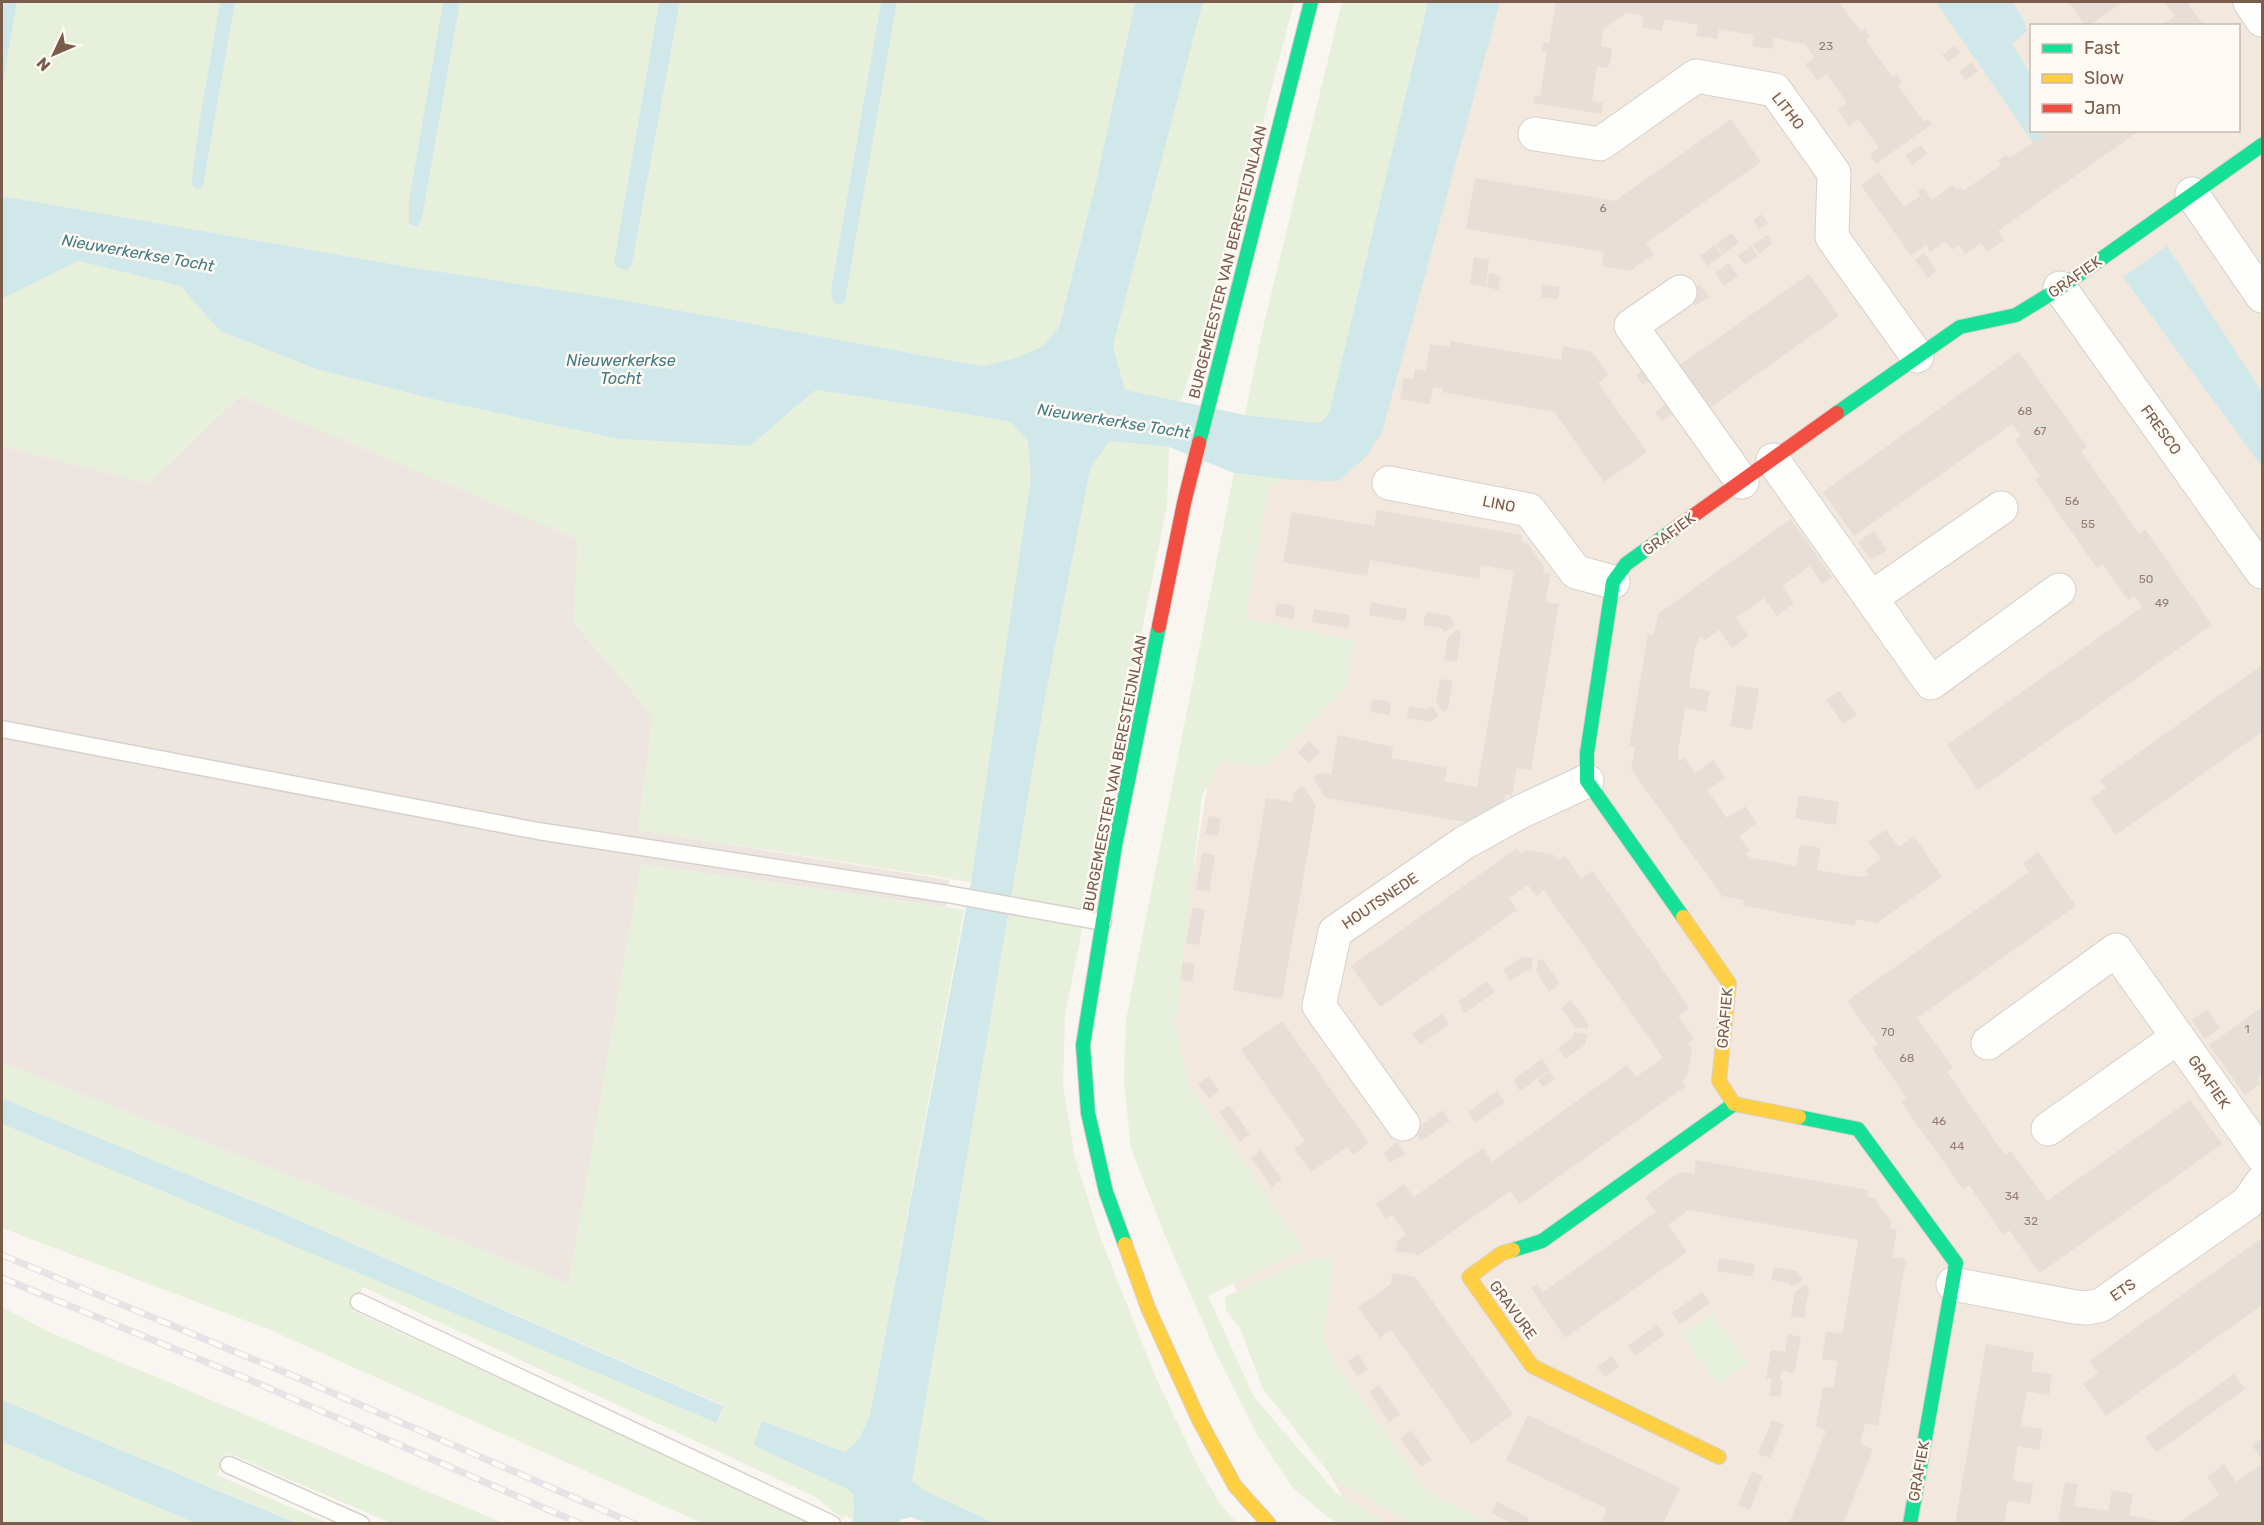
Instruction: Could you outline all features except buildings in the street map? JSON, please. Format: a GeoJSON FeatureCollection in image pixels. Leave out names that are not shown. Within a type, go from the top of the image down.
{"type":"FeatureCollection","features":[{"type":"Feature","properties":{"kind":"street","name":"BURGEMEESTER VAN BERESTEIJNLAAN"},"geometry":{"type":"LineString","coordinates":[[1269,1524],[1235,1486],[1199,1420],[1148,1308],[1106,1192],[1088,1113],[1083,1046],[1115,846],[1184,503],[1311,2]]}},
{"type":"Feature","properties":{"kind":"street"},"geometry":{"type":"LineString","coordinates":[[2250,2],[2262,20]]}},
{"type":"Feature","properties":{"kind":"street","name":"LITHO"},"geometry":{"type":"LineString","coordinates":[[1535,134],[1600,144],[1696,76],[1774,90],[1834,173],[1832,237],[1917,356]]}},
{"type":"Feature","properties":{"kind":"street","name":"GRAFIEK"},"geometry":{"type":"LineString","coordinates":[[1613,582],[1626,564],[1960,327],[2016,315],[2060,288],[2262,145]]}},
{"type":"Feature","properties":{"kind":"street"},"geometry":{"type":"LineString","coordinates":[[2192,194],[2262,296]]}},
{"type":"Feature","properties":{"kind":"street","name":"FRESCO"},"geometry":{"type":"LineString","coordinates":[[2060,288],[2262,572]]}},
{"type":"Feature","properties":{"kind":"street"},"geometry":{"type":"LineString","coordinates":[[1680,292],[1631,327],[1742,482]]}},
{"type":"Feature","properties":{"kind":"street"},"geometry":{"type":"LineString","coordinates":[[1773,460],[1930,683],[2059,590]]}},
{"type":"Feature","properties":{"kind":"street","name":"LINO"},"geometry":{"type":"LineString","coordinates":[[1389,483],[1529,510],[1576,572],[1613,582]]}},
{"type":"Feature","properties":{"kind":"street"},"geometry":{"type":"LineString","coordinates":[[1870,598],[2001,508]]}},
{"type":"Feature","properties":{"kind":"street"},"geometry":{"type":"LineString","coordinates":[[1587,781],[1587,753],[1613,582]]}},
{"type":"Feature","properties":{"kind":"street","name":"GRAFIEK"},"geometry":{"type":"LineString","coordinates":[[1587,781],[1729,983],[1719,1081],[1734,1104],[1858,1129],[1956,1263],[1910,1524]]}},
{"type":"Feature","properties":{"kind":"street","name":"HOUTSNEDE"},"geometry":{"type":"LineString","coordinates":[[1403,1124],[1319,1006],[1335,932],[1464,843],[1520,812],[1587,781]]}},
{"type":"Feature","properties":{"kind":"street","name":"GRAFIEK"},"geometry":{"type":"LineString","coordinates":[[1988,1043],[2116,950],[2262,1156]]}},
{"type":"Feature","properties":{"kind":"street"},"geometry":{"type":"LineString","coordinates":[[2048,1129],[2178,1037]]}},
{"type":"Feature","properties":{"kind":"street","name":"GRAVURE"},"geometry":{"type":"LineString","coordinates":[[1719,1457],[1532,1366],[1468,1277],[1502,1253],[1542,1241],[1734,1104]]}},
{"type":"Feature","properties":{"kind":"street","name":"ETS"},"geometry":{"type":"LineString","coordinates":[[1953,1284],[2075,1307],[2088,1308],[2101,1305],[2247,1203],[2262,1182]]}},
{"type":"Feature","properties":{"kind":"lane"},"geometry":{"type":"LineString","coordinates":[[2,729],[538,831],[947,894],[1103,922]]}},
{"type":"Feature","properties":{"kind":"lane"},"geometry":{"type":"LineString","coordinates":[[359,1302],[832,1524]]}},
{"type":"Feature","properties":{"kind":"lane"},"geometry":{"type":"LineString","coordinates":[[229,1465],[362,1524]]}},
{"type":"Feature","properties":{"kind":"shaded area"},"geometry":{"type":"Polygon","coordinates":[[[1475,2],[2262,2],[2262,1523],[1357,1523],[1287,1397],[1154,1116],[1264,436],[1354,444],[1475,2]]]}},
{"type":"Feature","properties":{"kind":"shaded area"},"geometry":{"type":"Polygon","coordinates":[[[240,396],[578,539],[574,623],[653,716],[638,830],[949,880],[945,907],[641,864],[569,1284],[2,1063],[2,446],[149,483],[240,396]]]}},
{"type":"Feature","properties":{"kind":"green space"},"geometry":{"type":"Polygon","coordinates":[[[17,2],[220,2],[191,185],[197,189],[203,187],[235,2],[443,2],[409,200],[409,224],[415,227],[423,213],[460,2],[659,2],[614,262],[628,270],[632,264],[680,2],[881,2],[831,290],[833,302],[843,304],[897,2],[1135,2],[1096,182],[1059,327],[1043,346],[1018,358],[982,366],[616,299],[403,266],[2,196],[2,89],[17,2]]]}},
{"type":"Feature","properties":{"kind":"green space"},"geometry":{"type":"Polygon","coordinates":[[[1203,2],[1294,2],[1237,222],[1181,402],[1125,391],[1113,346],[1203,2]]]}},
{"type":"Feature","properties":{"kind":"green space"},"geometry":{"type":"Polygon","coordinates":[[[1342,2],[1428,2],[1329,413],[1320,423],[1245,415],[1263,328],[1342,2]]]}},
{"type":"Feature","properties":{"kind":"green space"},"geometry":{"type":"Polygon","coordinates":[[[78,261],[180,286],[220,331],[316,369],[437,400],[786,416],[816,390],[1011,422],[1029,441],[1031,477],[971,882],[638,830],[653,716],[574,623],[578,539],[240,396],[149,483],[2,446],[2,299],[78,261]]]}},
{"type":"Feature","properties":{"kind":"green space"},"geometry":{"type":"Polygon","coordinates":[[[1108,441],[1169,447],[1167,505],[1065,1015],[1063,1084],[1074,1154],[1100,1237],[1156,1378],[1197,1464],[1220,1504],[1237,1523],[994,1523],[926,1491],[912,1481],[1045,698],[1090,470],[1108,441]]]}},
{"type":"Feature","properties":{"kind":"green space"},"geometry":{"type":"Polygon","coordinates":[[[1234,473],[1282,479],[1268,490],[1246,618],[1355,641],[1346,688],[1266,767],[1223,761],[1202,795],[1176,1024],[1188,1084],[1304,1249],[1208,1296],[1254,1397],[1337,1494],[1388,1523],[1338,1523],[1293,1488],[1258,1436],[1218,1357],[1164,1233],[1131,1148],[1124,1082],[1126,1020],[1234,473]]]}},
{"type":"Feature","properties":{"kind":"green space"},"geometry":{"type":"Polygon","coordinates":[[[641,864],[964,910],[870,1415],[859,1439],[845,1452],[762,1421],[753,1444],[847,1489],[853,1494],[852,1519],[844,1515],[843,1519],[814,1496],[363,1287],[353,1311],[815,1523],[702,1523],[268,1329],[2,1228],[2,1124],[718,1423],[723,1405],[289,1216],[2,1098],[2,1063],[569,1284],[641,864]]]}},
{"type":"Feature","properties":{"kind":"green space"},"geometry":{"type":"Polygon","coordinates":[[[1334,1257],[1324,1338],[1337,1366],[1428,1492],[1491,1523],[1411,1523],[1334,1479],[1263,1389],[1240,1328],[1226,1310],[1225,1297],[1308,1260],[1334,1257]]]}},
{"type":"Feature","properties":{"kind":"green space"},"geometry":{"type":"Polygon","coordinates":[[[2,1307],[49,1332],[503,1523],[391,1523],[228,1453],[217,1475],[327,1523],[298,1523],[2,1400],[2,1307]]]}},
{"type":"Feature","properties":{"kind":"green space"},"geometry":{"type":"Polygon","coordinates":[[[1712,1313],[1748,1364],[1717,1385],[1681,1334],[1712,1313]]]}},
{"type":"Feature","properties":{"kind":"green space"},"geometry":{"type":"Polygon","coordinates":[[[5,1443],[195,1523],[2,1523],[2,1444],[5,1443]]]}},
{"type":"Feature","properties":{"kind":"water"},"geometry":{"type":"Polygon","coordinates":[[[2,2],[17,2],[2,89],[2,2]]]}},
{"type":"Feature","properties":{"kind":"water"},"geometry":{"type":"Polygon","coordinates":[[[220,2],[235,2],[203,187],[197,189],[191,185],[220,2]]]}},
{"type":"Feature","properties":{"kind":"water"},"geometry":{"type":"Polygon","coordinates":[[[443,2],[460,2],[423,213],[418,227],[409,224],[409,200],[443,2]]]}},
{"type":"Feature","properties":{"kind":"water"},"geometry":{"type":"Polygon","coordinates":[[[659,2],[680,2],[632,264],[628,270],[617,268],[614,262],[659,2]]]}},
{"type":"Feature","properties":{"kind":"water"},"geometry":{"type":"Polygon","coordinates":[[[881,2],[897,2],[845,300],[843,304],[837,305],[833,302],[831,290],[881,2]]]}},
{"type":"Feature","properties":{"kind":"water","name":"Nieuwerkerkse Tocht"},"geometry":{"type":"Polygon","coordinates":[[[1135,2],[1203,2],[1113,346],[1125,390],[1245,415],[1320,423],[1329,413],[1428,2],[1500,2],[1382,432],[1367,456],[1338,481],[1294,480],[1234,473],[1169,447],[1109,441],[1090,470],[1045,698],[912,1481],[926,1491],[994,1523],[927,1523],[910,1517],[900,1520],[899,1523],[852,1523],[853,1494],[847,1489],[753,1445],[762,1421],[845,1452],[859,1439],[870,1415],[971,882],[1031,477],[1028,441],[1011,422],[816,390],[750,446],[620,439],[437,400],[316,369],[220,331],[180,286],[78,261],[2,299],[2,196],[403,266],[616,299],[982,366],[1017,358],[1043,346],[1059,327],[1096,182],[1135,2]]]}},
{"type":"Feature","properties":{"kind":"water"},"geometry":{"type":"Polygon","coordinates":[[[1936,2],[2012,2],[2023,18],[2027,31],[2012,44],[2030,73],[2030,132],[2058,132],[2036,147],[1936,2]]]}},
{"type":"Feature","properties":{"kind":"water"},"geometry":{"type":"Polygon","coordinates":[[[2167,246],[2262,392],[2262,467],[2123,277],[2167,246]]]}},
{"type":"Feature","properties":{"kind":"water"},"geometry":{"type":"Polygon","coordinates":[[[2,1098],[289,1216],[723,1406],[717,1423],[2,1124],[2,1098]]]}},
{"type":"Feature","properties":{"kind":"water"},"geometry":{"type":"Polygon","coordinates":[[[2,1400],[298,1523],[195,1523],[5,1443],[2,1444],[2,1400]]]}},
{"type":"Feature","properties":{"kind":"railway"},"geometry":{"type":"LineString","coordinates":[[2,1255],[296,1377],[635,1524]]}},
{"type":"Feature","properties":{"kind":"railway"},"geometry":{"type":"LineString","coordinates":[[2,1278],[250,1380],[581,1524]]}},
{"type":"Feature","properties":{"kind":"traffic: fast"},"geometry":{"type":"LineString","coordinates":[[1199,443],[1311,2]]}},
{"type":"Feature","properties":{"kind":"traffic: fast"},"geometry":{"type":"LineString","coordinates":[[1837,413],[1960,327],[2016,315],[2060,288],[2262,145]]}},
{"type":"Feature","properties":{"kind":"traffic: fast"},"geometry":{"type":"LineString","coordinates":[[1676,528],[1626,564],[1613,582],[1587,753],[1587,781],[1683,917]]}},
{"type":"Feature","properties":{"kind":"traffic: fast"},"geometry":{"type":"LineString","coordinates":[[1125,1244],[1106,1192],[1088,1113],[1083,1045],[1115,846],[1159,626]]}},
{"type":"Feature","properties":{"kind":"traffic: fast"},"geometry":{"type":"LineString","coordinates":[[1513,1250],[1542,1241],[1734,1104]]}},
{"type":"Feature","properties":{"kind":"traffic: fast"},"geometry":{"type":"LineString","coordinates":[[1799,1117],[1858,1129],[1956,1263],[1910,1524]]}},
{"type":"Feature","properties":{"kind":"traffic: slow"},"geometry":{"type":"LineString","coordinates":[[1683,917],[1729,983],[1719,1081],[1734,1104],[1799,1117]]}},
{"type":"Feature","properties":{"kind":"traffic: slow"},"geometry":{"type":"LineString","coordinates":[[1125,1244],[1148,1308],[1199,1420],[1235,1486],[1269,1524]]}},
{"type":"Feature","properties":{"kind":"traffic: slow"},"geometry":{"type":"LineString","coordinates":[[1513,1250],[1502,1253],[1469,1277],[1532,1366],[1719,1457]]}},
{"type":"Feature","properties":{"kind":"traffic: jam"},"geometry":{"type":"LineString","coordinates":[[1676,528],[1837,413]]}},
{"type":"Feature","properties":{"kind":"traffic: jam"},"geometry":{"type":"LineString","coordinates":[[1159,626],[1184,503],[1199,443]]}}]}
